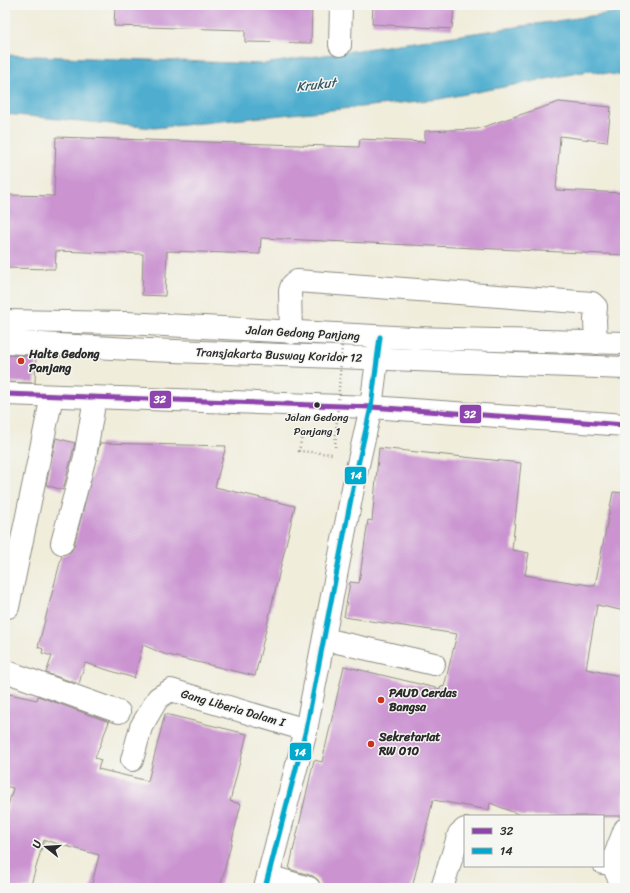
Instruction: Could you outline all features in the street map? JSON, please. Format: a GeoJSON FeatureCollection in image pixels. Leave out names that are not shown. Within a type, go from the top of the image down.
{"type":"FeatureCollection","features":[{"type":"Feature","properties":{"kind":"street"},"geometry":{"type":"LineString","coordinates":[[340,46],[341,5]]}},
{"type":"Feature","properties":{"kind":"street"},"geometry":{"type":"LineString","coordinates":[[291,333],[290,291],[292,285],[296,281],[592,303],[596,307],[594,320],[596,343]]}},
{"type":"Feature","properties":{"kind":"street","name":"Jalan Gedong Panjang"},"geometry":{"type":"LineString","coordinates":[[5,321],[126,323],[291,333],[625,343]]}},
{"type":"Feature","properties":{"kind":"street"},"geometry":{"type":"LineString","coordinates":[[309,888],[267,882],[306,730],[355,478],[371,407],[380,336]]}},
{"type":"Feature","properties":{"kind":"street","name":"Transjakarta Busway Koridor 12"},"geometry":{"type":"LineString","coordinates":[[5,342],[378,359],[446,360],[625,368]]}},
{"type":"Feature","properties":{"kind":"street"},"geometry":{"type":"LineString","coordinates":[[5,394],[371,407],[625,425]]}},
{"type":"Feature","properties":{"kind":"street"},"geometry":{"type":"LineString","coordinates":[[8,607],[52,396]]}},
{"type":"Feature","properties":{"kind":"street"},"geometry":{"type":"LineString","coordinates":[[62,543],[85,457],[95,398]]}},
{"type":"Feature","properties":{"kind":"street"},"geometry":{"type":"LineString","coordinates":[[324,639],[434,664]]}},
{"type":"Feature","properties":{"kind":"street"},"geometry":{"type":"LineString","coordinates":[[5,671],[119,712]]}},
{"type":"Feature","properties":{"kind":"street","name":"Gang Liberia Dalam I"},"geometry":{"type":"LineString","coordinates":[[132,760],[141,727],[158,698],[172,690],[306,730]]}},
{"type":"Feature","properties":{"kind":"street"},"geometry":{"type":"LineString","coordinates":[[620,888],[620,881],[607,863],[625,828]]}},
{"type":"Feature","properties":{"kind":"street"},"geometry":{"type":"LineString","coordinates":[[442,888],[459,834],[464,830]]}},
{"type":"Feature","properties":{"kind":"path"},"geometry":{"type":"LineString","coordinates":[[334,447],[343,331]]}},
{"type":"Feature","properties":{"kind":"path"},"geometry":{"type":"LineString","coordinates":[[300,451],[334,454]]}},
{"type":"Feature","properties":{"kind":"water","name":"Krukut"},"geometry":{"type":"Polygon","coordinates":[[[625,11],[625,76],[589,71],[439,99],[154,128],[5,114],[5,55],[263,64],[625,11]]]}},
{"type":"Feature","properties":{"kind":"building"},"geometry":{"type":"Polygon","coordinates":[[[115,5],[312,5],[311,43],[245,42],[245,30],[114,26],[115,5]]]}},
{"type":"Feature","properties":{"kind":"building"},"geometry":{"type":"Polygon","coordinates":[[[373,5],[454,5],[452,29],[372,24],[373,5]]]}},
{"type":"Feature","properties":{"kind":"building"},"geometry":{"type":"Polygon","coordinates":[[[559,102],[611,107],[607,142],[560,136],[556,190],[625,193],[625,255],[261,238],[260,254],[167,251],[165,296],[142,295],[143,254],[56,251],[55,269],[5,268],[8,195],[54,196],[56,137],[359,147],[360,139],[425,142],[425,131],[477,129],[559,102]]]}},
{"type":"Feature","properties":{"kind":"building","name":"Halte Gedong Panjang"},"geometry":{"type":"Polygon","coordinates":[[[5,355],[36,356],[35,383],[5,382],[5,355]]]}},
{"type":"Feature","properties":{"kind":"building"},"geometry":{"type":"Polygon","coordinates":[[[56,438],[75,443],[63,490],[46,485],[56,438]]]}},
{"type":"Feature","properties":{"kind":"building"},"geometry":{"type":"Polygon","coordinates":[[[100,443],[226,446],[215,487],[295,506],[255,676],[164,654],[143,645],[134,678],[85,663],[79,684],[46,673],[52,656],[42,653],[43,649],[38,647],[62,555],[71,552],[74,546],[100,443]]]}},
{"type":"Feature","properties":{"kind":"building"},"geometry":{"type":"Polygon","coordinates":[[[379,448],[521,463],[512,550],[529,553],[525,575],[595,586],[613,492],[625,493],[625,611],[597,605],[586,669],[625,677],[625,816],[520,815],[490,803],[489,810],[433,800],[412,888],[321,888],[318,880],[313,876],[289,869],[314,760],[322,762],[344,666],[440,689],[441,686],[444,687],[457,634],[344,617],[350,582],[359,583],[368,520],[372,521],[379,448]]]}},
{"type":"Feature","properties":{"kind":"building"},"geometry":{"type":"Polygon","coordinates":[[[5,693],[37,700],[38,696],[109,722],[95,758],[101,760],[98,769],[148,781],[165,714],[247,734],[230,801],[241,804],[220,888],[91,888],[99,855],[44,840],[30,888],[5,888],[5,816],[13,788],[5,786],[5,693]]]}},
{"type":"Feature","properties":{"kind":"transit line","name":"14"},"geometry":{"type":"LineString","coordinates":[[265,888],[306,730],[355,478],[371,407],[380,337]]}},
{"type":"Feature","properties":{"kind":"transit line","name":"32"},"geometry":{"type":"LineString","coordinates":[[5,394],[371,407],[625,425]]}},
{"type":"Feature","properties":{"kind":"place","name":"Halte Gedong Panjang"},"geometry":{"type":"Point","coordinates":[21,361]}},
{"type":"Feature","properties":{"kind":"place","name":"Jalan Gedong Panjang 1"},"geometry":{"type":"Point","coordinates":[317,405]}},
{"type":"Feature","properties":{"kind":"place","name":"PAUD Cerdas Bangsa"},"geometry":{"type":"Point","coordinates":[381,700]}},
{"type":"Feature","properties":{"kind":"place","name":"Sekretariat RW 010"},"geometry":{"type":"Point","coordinates":[371,744]}}]}
